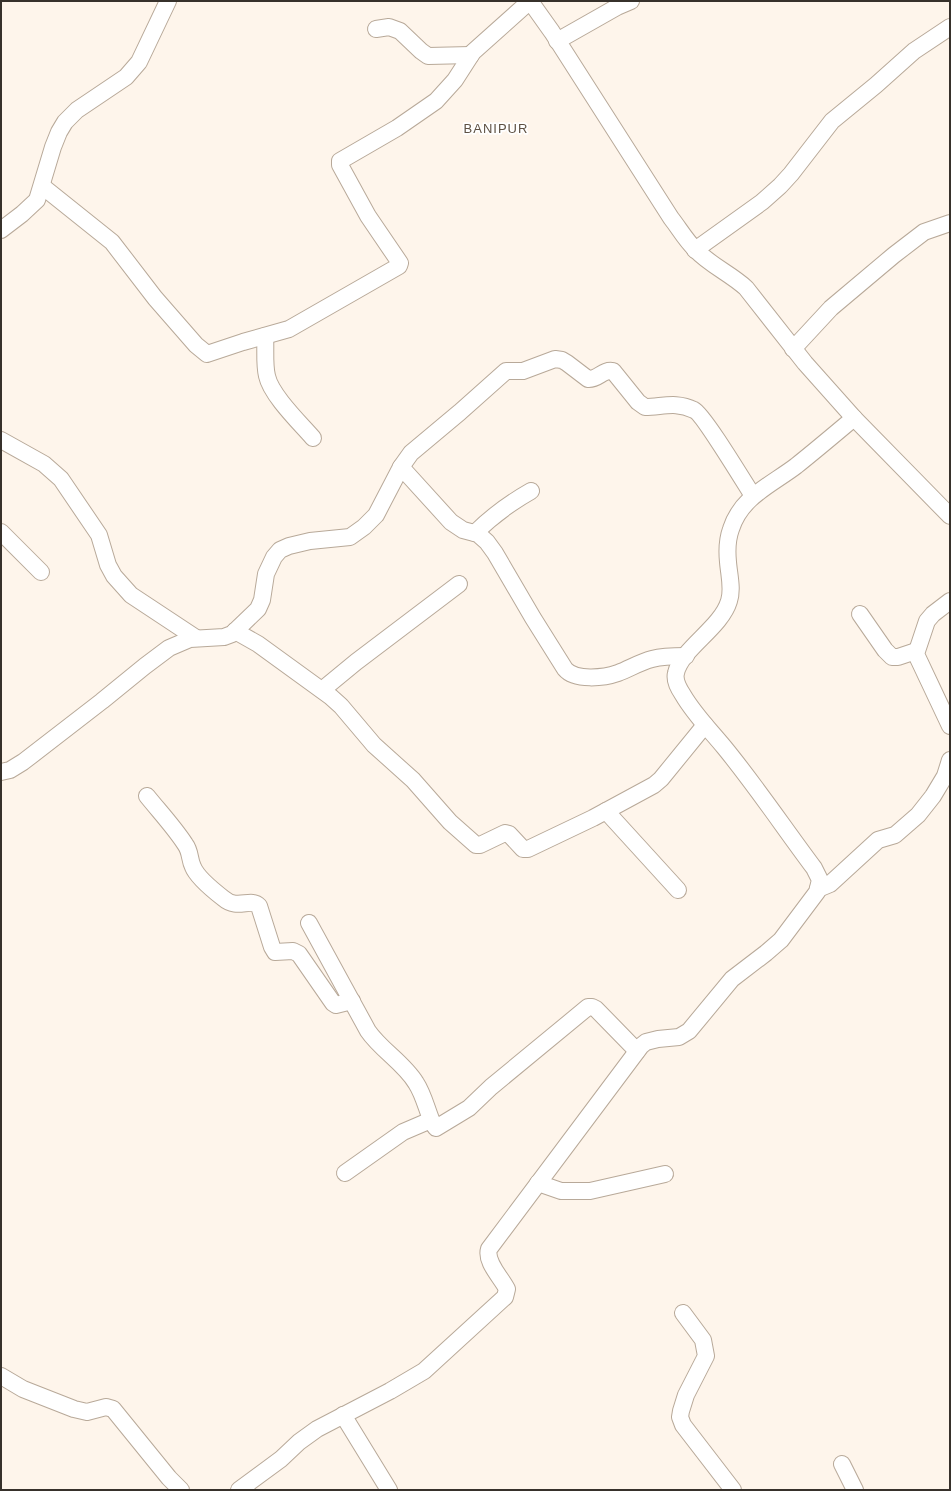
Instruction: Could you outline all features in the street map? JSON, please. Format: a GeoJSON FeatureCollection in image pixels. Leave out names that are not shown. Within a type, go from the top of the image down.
{"type":"FeatureCollection","features":[{"type":"Feature","properties":{"kind":"street"},"geometry":{"type":"LineString","coordinates":[[1,230],[32,206],[37,200],[53,147],[65,122],[77,110],[120,82],[133,70],[145,51],[168,1]]}},
{"type":"Feature","properties":{"kind":"street"},"geometry":{"type":"LineString","coordinates":[[42,186],[112,242],[155,298],[196,346],[205,353],[207,354],[289,329],[399,266],[400,263],[368,216],[340,165],[340,161],[397,128],[436,101],[455,80],[471,55],[530,1],[671,218],[695,250],[736,279],[746,288],[793,349],[854,418],[950,516]]}},
{"type":"Feature","properties":{"kind":"street"},"geometry":{"type":"LineString","coordinates":[[557,41],[617,6],[631,1]]}},
{"type":"Feature","properties":{"kind":"street"},"geometry":{"type":"LineString","coordinates":[[376,29],[389,27],[400,31],[428,56],[471,55]]}},
{"type":"Feature","properties":{"kind":"street"},"geometry":{"type":"LineString","coordinates":[[695,250],[774,192],[791,174],[832,121],[914,51],[950,27]]}},
{"type":"Feature","properties":{"kind":"street"},"geometry":{"type":"LineString","coordinates":[[793,349],[831,308],[889,259],[918,236],[950,223]]}},
{"type":"Feature","properties":{"kind":"street"},"geometry":{"type":"LineString","coordinates":[[266,336],[266,372],[270,385],[279,398],[313,438]]}},
{"type":"Feature","properties":{"kind":"street"},"geometry":{"type":"LineString","coordinates":[[1,772],[10,770],[23,762],[170,648],[184,641],[196,638],[224,637],[235,631],[258,609],[262,600],[266,574],[277,552],[286,547],[310,541],[353,535],[364,527],[376,514],[401,466],[411,453],[506,371],[523,371],[555,359],[562,360],[588,379],[593,379],[608,370],[613,371],[642,406],[648,407],[672,404],[694,410],[699,414],[714,435],[753,496]]}},
{"type":"Feature","properties":{"kind":"street"},"geometry":{"type":"LineString","coordinates":[[239,1490],[275,1463],[307,1436],[343,1415],[390,1391],[424,1370],[505,1297],[507,1289],[489,1260],[489,1249],[637,1051],[641,1046],[651,1040],[679,1037],[689,1031],[732,979],[781,940],[818,889],[820,880],[814,868],[742,770],[683,696],[675,680],[677,669],[686,656],[709,631],[727,607],[730,600],[731,590],[728,549],[730,530],[740,509],[753,496],[797,465],[854,418]]}},
{"type":"Feature","properties":{"kind":"street"},"geometry":{"type":"LineString","coordinates":[[1,440],[44,464],[61,479],[99,535],[108,565],[114,576],[131,595],[196,638]]}},
{"type":"Feature","properties":{"kind":"street"},"geometry":{"type":"LineString","coordinates":[[401,466],[451,522],[463,530],[475,533],[484,539],[495,553],[533,618],[565,669],[570,674],[576,676],[605,676],[617,674],[655,658],[686,656]]}},
{"type":"Feature","properties":{"kind":"street"},"geometry":{"type":"LineString","coordinates":[[475,533],[500,511],[531,491]]}},
{"type":"Feature","properties":{"kind":"street"},"geometry":{"type":"LineString","coordinates":[[1,532],[41,572]]}},
{"type":"Feature","properties":{"kind":"street"},"geometry":{"type":"LineString","coordinates":[[322,690],[356,662],[459,584]]}},
{"type":"Feature","properties":{"kind":"street"},"geometry":{"type":"LineString","coordinates":[[950,601],[929,617],[916,651],[917,658],[950,726]]}},
{"type":"Feature","properties":{"kind":"street"},"geometry":{"type":"LineString","coordinates":[[860,614],[885,650],[892,657],[898,657],[916,651]]}},
{"type":"Feature","properties":{"kind":"street"},"geometry":{"type":"LineString","coordinates":[[235,631],[258,644],[322,690],[341,706],[374,745],[413,780],[450,822],[476,845],[480,846],[505,833],[509,834],[523,849],[528,849],[606,811],[654,785],[661,779],[705,725]]}},
{"type":"Feature","properties":{"kind":"street"},"geometry":{"type":"LineString","coordinates":[[818,889],[830,884],[878,840],[895,835],[918,815],[936,791],[950,760]]}},
{"type":"Feature","properties":{"kind":"street"},"geometry":{"type":"LineString","coordinates":[[147,796],[184,842],[190,853],[193,867],[208,884],[221,897],[230,903],[239,905],[252,902],[259,906],[272,947],[276,952],[293,951],[299,954],[333,1003],[336,1005],[352,1001]]}},
{"type":"Feature","properties":{"kind":"street"},"geometry":{"type":"LineString","coordinates":[[606,811],[678,890]]}},
{"type":"Feature","properties":{"kind":"street"},"geometry":{"type":"LineString","coordinates":[[308,923],[372,1038],[411,1076],[417,1084],[431,1120],[436,1128],[458,1115],[590,1007],[594,1008],[600,1013],[637,1051]]}},
{"type":"Feature","properties":{"kind":"street"},"geometry":{"type":"LineString","coordinates":[[346,1173],[399,1135],[431,1120]]}},
{"type":"Feature","properties":{"kind":"street"},"geometry":{"type":"LineString","coordinates":[[538,1183],[561,1191],[590,1191],[665,1174]]}},
{"type":"Feature","properties":{"kind":"street"},"geometry":{"type":"LineString","coordinates":[[684,1313],[703,1340],[706,1356],[686,1395],[680,1417],[683,1425],[733,1490]]}},
{"type":"Feature","properties":{"kind":"street"},"geometry":{"type":"LineString","coordinates":[[1,1376],[22,1389],[74,1409],[87,1412],[106,1407],[113,1409],[165,1473],[181,1490]]}},
{"type":"Feature","properties":{"kind":"street"},"geometry":{"type":"LineString","coordinates":[[343,1415],[390,1490]]}},
{"type":"Feature","properties":{"kind":"street"},"geometry":{"type":"LineString","coordinates":[[842,1464],[855,1490]]}},
{"type":"Feature","properties":{"kind":"district","name":"BANIPUR"},"geometry":{"type":"Point","coordinates":[496,128]}}]}
